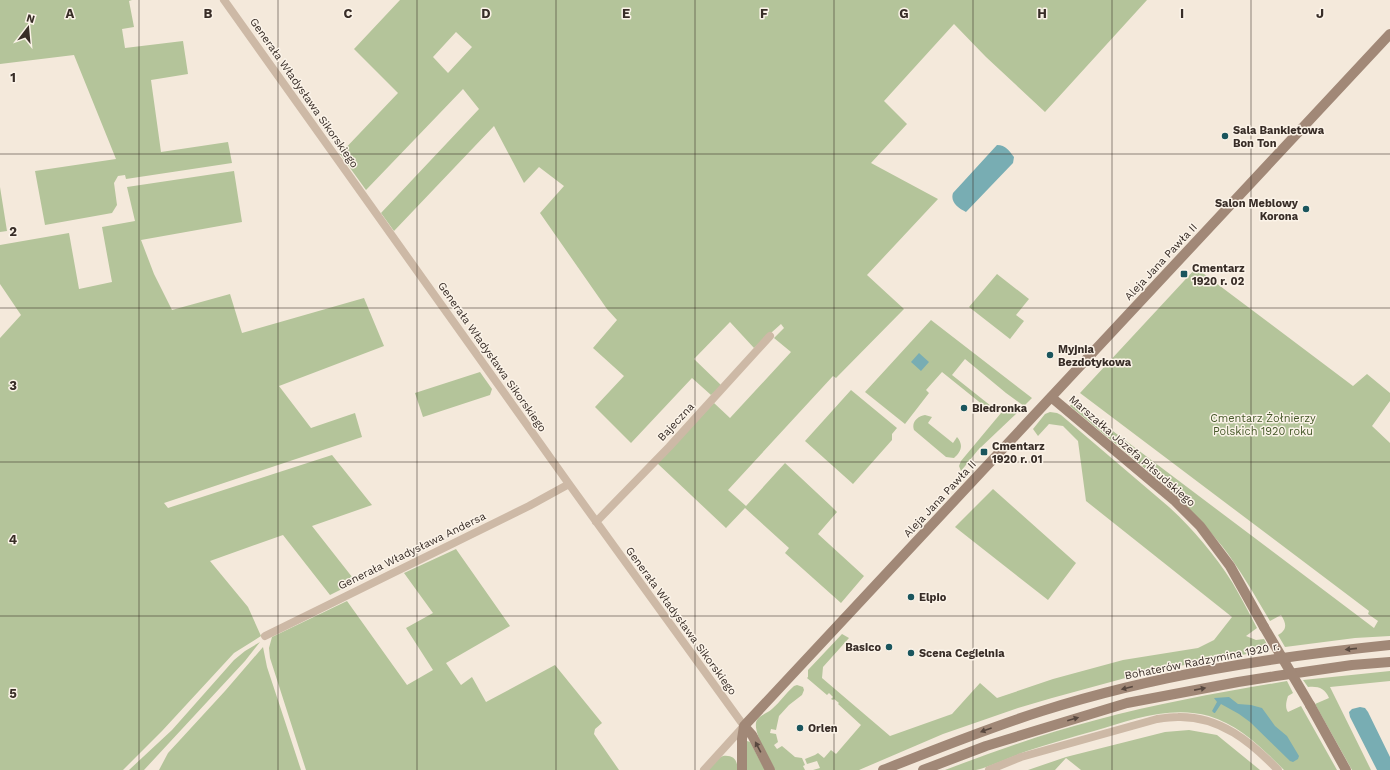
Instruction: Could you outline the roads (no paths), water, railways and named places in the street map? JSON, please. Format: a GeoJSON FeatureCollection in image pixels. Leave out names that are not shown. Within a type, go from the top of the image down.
{"type":"FeatureCollection","features":[{"type":"Feature","properties":{"kind":"street","name":"Generała Władysława Sikorskiego"},"geometry":{"type":"LineString","coordinates":[[224,0],[568,484],[744,726]]}},
{"type":"Feature","properties":{"kind":"street","name":"Aleja Jana Pawła II"},"geometry":{"type":"LineString","coordinates":[[704,770],[1390,34]]}},
{"type":"Feature","properties":{"kind":"street","name":"Bajeczna"},"geometry":{"type":"LineString","coordinates":[[596,522],[669,447],[770,336]]}},
{"type":"Feature","properties":{"kind":"street","name":"Marszałka Józefa Piłsudskiego"},"geometry":{"type":"LineString","coordinates":[[1051,397],[1175,501],[1200,526],[1230,566],[1346,770]]}},
{"type":"Feature","properties":{"kind":"street","name":"Generała Władysława Andersa"},"geometry":{"type":"LineString","coordinates":[[265,636],[529,506],[568,484]]}},
{"type":"Feature","properties":{"kind":"street","name":"Bohaterów Radzymina 1920 r."},"geometry":{"type":"LineString","coordinates":[[883,770],[986,730],[1097,695],[1144,683],[1273,659],[1390,645]]}},
{"type":"Feature","properties":{"kind":"street"},"geometry":{"type":"LineString","coordinates":[[923,770],[986,746],[1128,703],[1245,680],[1352,665],[1390,662]]}},
{"type":"Feature","properties":{"kind":"street"},"geometry":{"type":"LineString","coordinates":[[1352,665],[1390,666]]}},
{"type":"Feature","properties":{"kind":"street"},"geometry":{"type":"LineString","coordinates":[[989,770],[1021,757],[1142,723],[1157,719],[1179,717],[1210,721],[1226,728],[1240,736],[1278,770]]}},
{"type":"Feature","properties":{"kind":"street"},"geometry":{"type":"LineString","coordinates":[[742,770],[742,739],[744,726]]}},
{"type":"Feature","properties":{"kind":"street"},"geometry":{"type":"LineString","coordinates":[[744,726],[752,735],[770,770]]}},
{"type":"Feature","properties":{"kind":"water"},"geometry":{"type":"Polygon","coordinates":[[[997,145],[1005,147],[1009,151],[1014,157],[1013,163],[966,212],[958,207],[954,202],[952,196],[953,193],[997,145]]]}},
{"type":"Feature","properties":{"kind":"water"},"geometry":{"type":"Polygon","coordinates":[[[919,353],[929,362],[921,371],[911,362],[919,353]]]}},
{"type":"Feature","properties":{"kind":"water"},"geometry":{"type":"Polygon","coordinates":[[[1229,697],[1238,704],[1262,708],[1275,726],[1287,736],[1299,756],[1298,759],[1293,762],[1290,761],[1250,722],[1239,714],[1221,704],[1215,713],[1212,711],[1217,702],[1214,698],[1229,697]]]}},
{"type":"Feature","properties":{"kind":"water"},"geometry":{"type":"Polygon","coordinates":[[[1360,707],[1365,708],[1368,712],[1390,757],[1390,770],[1377,770],[1350,717],[1349,712],[1352,709],[1360,707]]]}},
{"type":"Feature","properties":{"kind":"place","name":"Sala Bankietowa Bon Ton"},"geometry":{"type":"Point","coordinates":[1225,136]}},
{"type":"Feature","properties":{"kind":"place","name":"Salon Meblowy Korona"},"geometry":{"type":"Point","coordinates":[1306,209]}},
{"type":"Feature","properties":{"kind":"place","name":"Cmentarz 1920 r. 02"},"geometry":{"type":"Point","coordinates":[1184,274]}},
{"type":"Feature","properties":{"kind":"place","name":"Myjnia Bezdotykowa"},"geometry":{"type":"Point","coordinates":[1050,355]}},
{"type":"Feature","properties":{"kind":"place","name":"Biedronka"},"geometry":{"type":"Point","coordinates":[964,408]}},
{"type":"Feature","properties":{"kind":"place","name":"Cmentarz 1920 r. 01"},"geometry":{"type":"Point","coordinates":[984,452]}},
{"type":"Feature","properties":{"kind":"place","name":"Elpio"},"geometry":{"type":"Point","coordinates":[911,597]}},
{"type":"Feature","properties":{"kind":"place","name":"Basico"},"geometry":{"type":"Point","coordinates":[889,647]}},
{"type":"Feature","properties":{"kind":"place","name":"Scena Cegielnia"},"geometry":{"type":"Point","coordinates":[911,653]}},
{"type":"Feature","properties":{"kind":"place","name":"Orlen"},"geometry":{"type":"Point","coordinates":[800,728]}},
{"type":"Feature","properties":{"kind":"park label","name":"Cmentarz Żołnierzy Polskich 1920 roku"},"geometry":{"type":"Point","coordinates":[1263,424]}}]}
